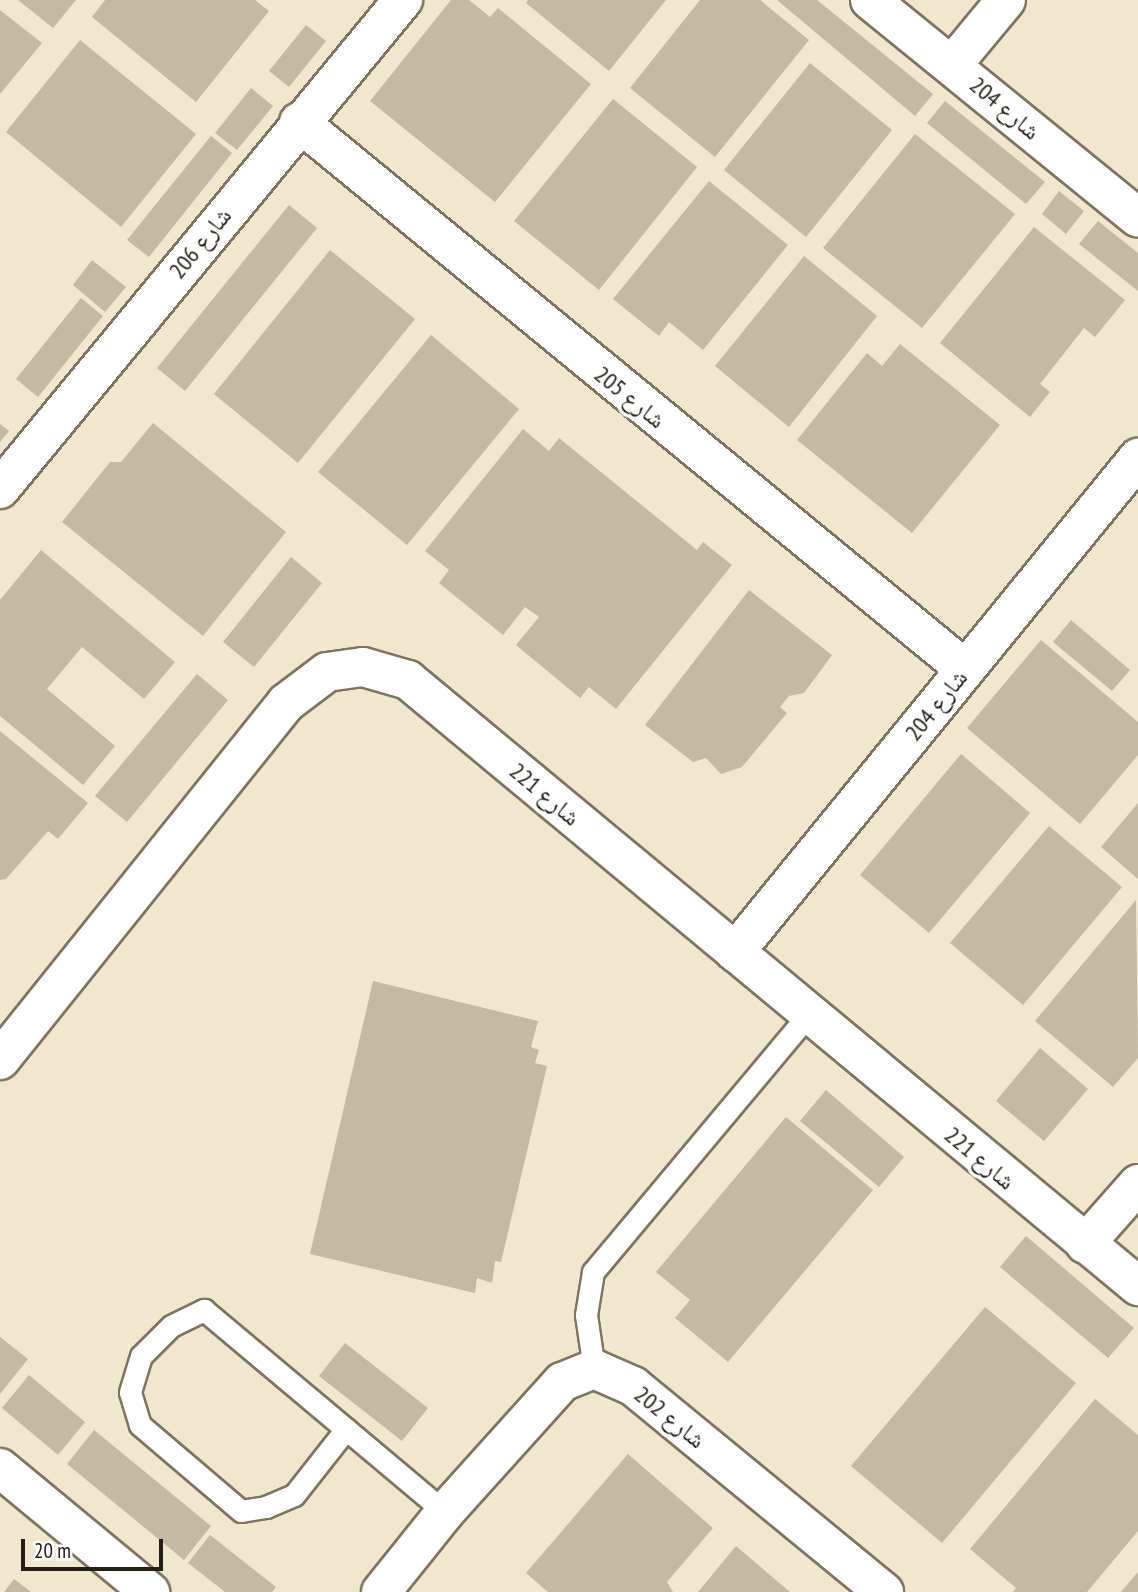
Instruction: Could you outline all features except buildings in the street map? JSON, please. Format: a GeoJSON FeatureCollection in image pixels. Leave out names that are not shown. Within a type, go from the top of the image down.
{"type":"FeatureCollection","features":[{"type":"Feature","properties":{"kind":"street","name":"شارع 206"},"geometry":{"type":"LineString","coordinates":[[0,489],[299,122],[403,0]]}},
{"type":"Feature","properties":{"kind":"street","name":"شارع 204"},"geometry":{"type":"LineString","coordinates":[[870,0],[953,64],[1138,218]]}},
{"type":"Feature","properties":{"kind":"street"},"geometry":{"type":"LineString","coordinates":[[953,64],[1006,0]]}},
{"type":"Feature","properties":{"kind":"street","name":"شارع 205"},"geometry":{"type":"LineString","coordinates":[[299,122],[965,669]]}},
{"type":"Feature","properties":{"kind":"street","name":"شارع 204"},"geometry":{"type":"LineString","coordinates":[[734,952],[1138,458]]}},
{"type":"Feature","properties":{"kind":"street","name":"شارع 221"},"geometry":{"type":"LineString","coordinates":[[0,1060],[286,703],[327,672],[363,667],[408,680],[808,1015],[1138,1286]]}},
{"type":"Feature","properties":{"kind":"street"},"geometry":{"type":"LineString","coordinates":[[1085,1244],[1138,1184]]}},
{"type":"Feature","properties":{"kind":"street"},"geometry":{"type":"LineString","coordinates":[[381,1592],[445,1512],[562,1382],[594,1369]]}},
{"type":"Feature","properties":{"kind":"street","name":"شارع 202"},"geometry":{"type":"LineString","coordinates":[[594,1369],[633,1385],[884,1592]]}},
{"type":"Feature","properties":{"kind":"street"},"geometry":{"type":"LineString","coordinates":[[0,1468],[150,1592]]}},
{"type":"Feature","properties":{"kind":"lane"},"geometry":{"type":"LineString","coordinates":[[594,1369],[586,1315],[593,1272],[808,1015]]}},
{"type":"Feature","properties":{"kind":"lane"},"geometry":{"type":"LineString","coordinates":[[346,1429],[294,1495],[266,1507],[240,1511],[140,1425],[130,1392],[141,1356],[171,1326],[204,1310],[346,1429],[445,1512]]}}]}
